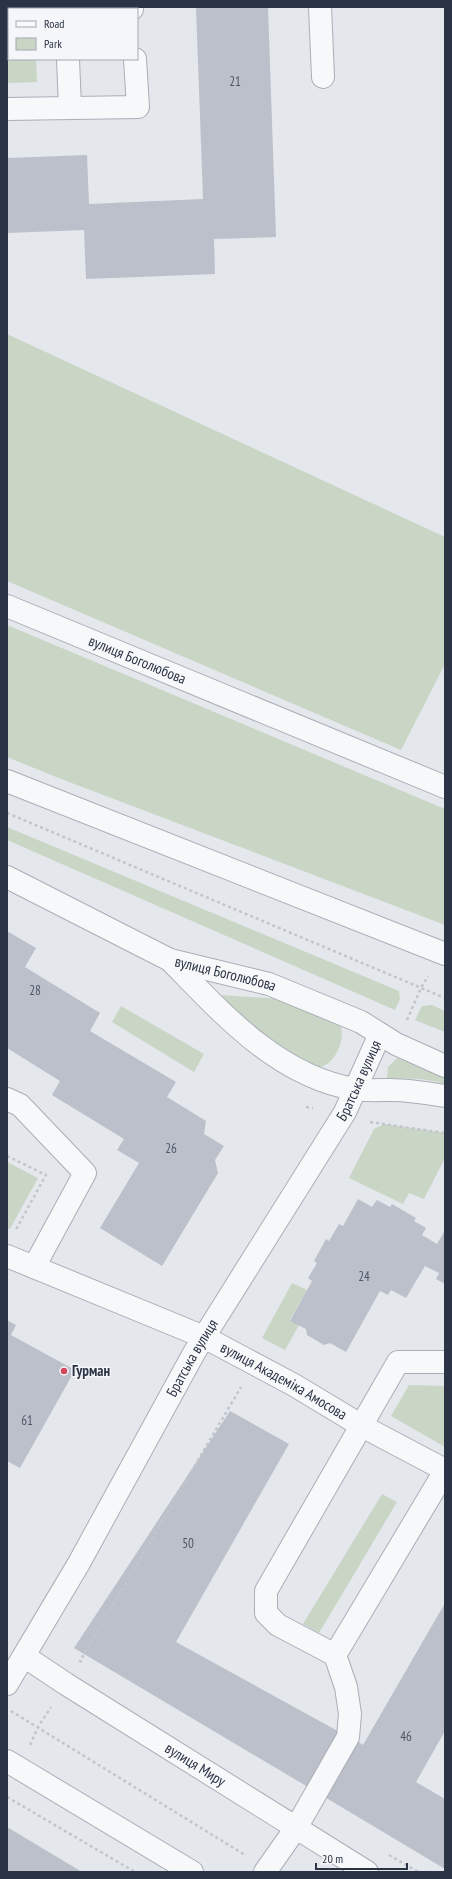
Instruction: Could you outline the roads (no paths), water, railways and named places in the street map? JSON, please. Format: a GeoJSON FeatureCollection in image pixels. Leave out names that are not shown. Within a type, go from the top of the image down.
{"type":"FeatureCollection","features":[{"type":"Feature","properties":{"kind":"street"},"geometry":{"type":"LineString","coordinates":[[320,7],[323,77]]}},
{"type":"Feature","properties":{"kind":"street"},"geometry":{"type":"LineString","coordinates":[[68,60],[70,107]]}},
{"type":"Feature","properties":{"kind":"street"},"geometry":{"type":"LineString","coordinates":[[7,109],[138,107],[135,60]]}},
{"type":"Feature","properties":{"kind":"street","name":"вулиця Боголюбова"},"geometry":{"type":"LineString","coordinates":[[7,606],[445,787]]}},
{"type":"Feature","properties":{"kind":"street"},"geometry":{"type":"LineString","coordinates":[[7,782],[443,953]]}},
{"type":"Feature","properties":{"kind":"street","name":"вулиця Боголюбова"},"geometry":{"type":"LineString","coordinates":[[7,877],[170,960],[269,984],[361,1022],[396,1044],[445,1066]]}},
{"type":"Feature","properties":{"kind":"street"},"geometry":{"type":"LineString","coordinates":[[170,960],[211,1002],[268,1053],[302,1073],[355,1090],[403,1090],[445,1096]]}},
{"type":"Feature","properties":{"kind":"street","name":"Братська вулиця"},"geometry":{"type":"LineString","coordinates":[[7,1684],[80,1563],[204,1337],[345,1112],[380,1034]]}},
{"type":"Feature","properties":{"kind":"street"},"geometry":{"type":"LineString","coordinates":[[7,1099],[20,1105],[85,1173],[34,1267]]}},
{"type":"Feature","properties":{"kind":"street","name":"вулиця Академіка Амосова"},"geometry":{"type":"LineString","coordinates":[[7,1256],[204,1337],[294,1385],[362,1426],[445,1470]]}},
{"type":"Feature","properties":{"kind":"street"},"geometry":{"type":"LineString","coordinates":[[265,1872],[296,1828],[348,1738],[350,1714],[346,1687],[335,1655],[278,1625],[266,1613],[266,1591],[398,1362],[445,1362]]}},
{"type":"Feature","properties":{"kind":"street"},"geometry":{"type":"LineString","coordinates":[[335,1655],[445,1470]]}},
{"type":"Feature","properties":{"kind":"street","name":"вулиця Миру"},"geometry":{"type":"LineString","coordinates":[[24,1656],[72,1688],[367,1872]]}},
{"type":"Feature","properties":{"kind":"street"},"geometry":{"type":"LineString","coordinates":[[7,1761],[192,1872]]}},
{"type":"Feature","properties":{"kind":"place","name":"Гурман"},"geometry":{"type":"Point","coordinates":[64,1371]}}]}
